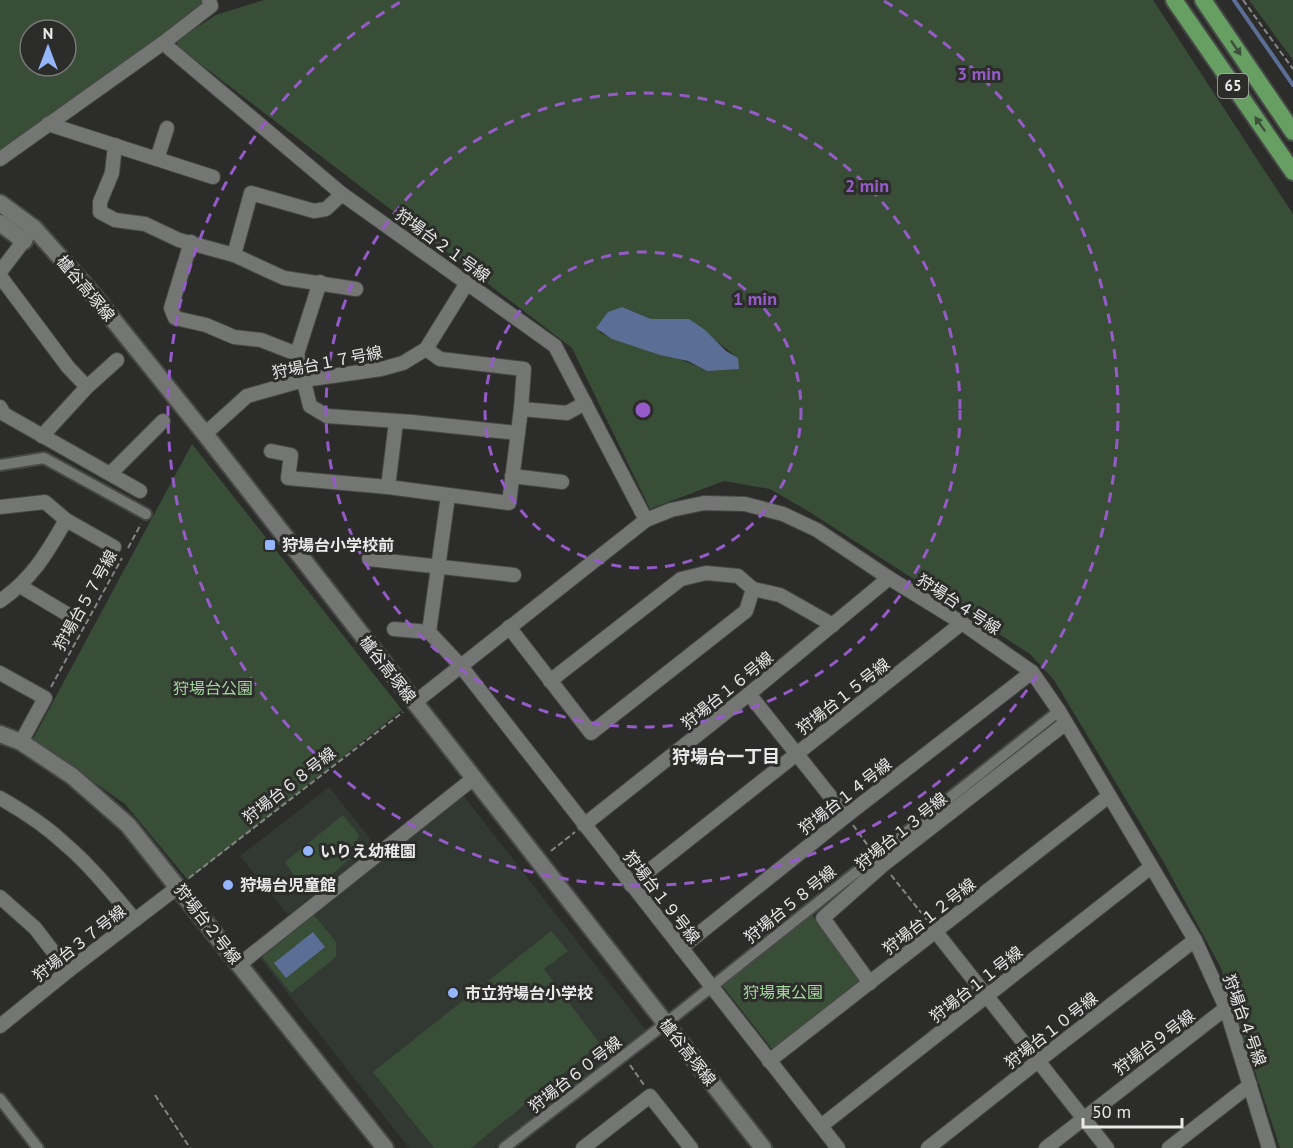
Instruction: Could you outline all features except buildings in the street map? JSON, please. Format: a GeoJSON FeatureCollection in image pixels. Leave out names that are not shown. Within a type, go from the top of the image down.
{"type":"FeatureCollection","features":[{"type":"Feature","properties":{"kind":"main road","name":"65"},"geometry":{"type":"LineString","coordinates":[[1174,0],[1293,172]]}},
{"type":"Feature","properties":{"kind":"main road","name":"65"},"geometry":{"type":"LineString","coordinates":[[1203,0],[1293,132]]}},
{"type":"Feature","properties":{"kind":"street"},"geometry":{"type":"LineString","coordinates":[[0,159],[212,6],[209,0]]}},
{"type":"Feature","properties":{"kind":"street","name":"狩場台２１号線"},"geometry":{"type":"LineString","coordinates":[[163,43],[342,194],[555,346],[646,520]]}},
{"type":"Feature","properties":{"kind":"street"},"geometry":{"type":"LineString","coordinates":[[48,124],[213,177]]}},
{"type":"Feature","properties":{"kind":"street"},"geometry":{"type":"LineString","coordinates":[[157,159],[167,128]]}},
{"type":"Feature","properties":{"kind":"street"},"geometry":{"type":"LineString","coordinates":[[115,145],[112,173],[100,202],[100,212],[115,220],[145,224],[179,240],[234,255],[285,278],[356,289]]}},
{"type":"Feature","properties":{"kind":"street"},"geometry":{"type":"LineString","coordinates":[[234,255],[251,193],[314,211],[326,209],[342,194]]}},
{"type":"Feature","properties":{"kind":"street","name":"櫨谷高塚線"},"geometry":{"type":"LineString","coordinates":[[0,203],[29,235],[90,291],[205,434],[763,1148]]}},
{"type":"Feature","properties":{"kind":"street"},"geometry":{"type":"LineString","coordinates":[[0,223],[29,235],[0,274],[68,367],[87,387]]}},
{"type":"Feature","properties":{"kind":"street"},"geometry":{"type":"LineString","coordinates":[[191,242],[171,308],[174,318],[206,325],[234,337],[261,340],[297,354]]}},
{"type":"Feature","properties":{"kind":"street"},"geometry":{"type":"LineString","coordinates":[[320,282],[297,354],[310,406],[327,416],[518,433]]}},
{"type":"Feature","properties":{"kind":"street","name":"狩場台１７号線"},"geometry":{"type":"LineString","coordinates":[[205,434],[247,396],[304,380],[381,369],[403,363],[426,349],[467,283]]}},
{"type":"Feature","properties":{"kind":"street"},"geometry":{"type":"LineString","coordinates":[[271,451],[291,455],[288,478],[509,503],[524,369],[440,359],[426,349]]}},
{"type":"Feature","properties":{"kind":"street"},"geometry":{"type":"LineString","coordinates":[[42,436],[87,387],[117,360]]}},
{"type":"Feature","properties":{"kind":"street"},"geometry":{"type":"LineString","coordinates":[[521,409],[567,413],[585,403]]}},
{"type":"Feature","properties":{"kind":"street"},"geometry":{"type":"LineString","coordinates":[[1,412],[140,491]]}},
{"type":"Feature","properties":{"kind":"street"},"geometry":{"type":"LineString","coordinates":[[111,473],[163,420]]}},
{"type":"Feature","properties":{"kind":"street"},"geometry":{"type":"LineString","coordinates":[[388,488],[396,422]]}},
{"type":"Feature","properties":{"kind":"street"},"geometry":{"type":"LineString","coordinates":[[0,465],[44,458],[146,514]]}},
{"type":"Feature","properties":{"kind":"street"},"geometry":{"type":"LineString","coordinates":[[512,476],[561,482]]}},
{"type":"Feature","properties":{"kind":"street"},"geometry":{"type":"LineString","coordinates":[[394,629],[429,632],[448,496]]}},
{"type":"Feature","properties":{"kind":"street"},"geometry":{"type":"LineString","coordinates":[[0,507],[45,502],[66,520],[114,547]]}},
{"type":"Feature","properties":{"kind":"street","name":"狩場台４号線"},"geometry":{"type":"LineString","coordinates":[[414,703],[646,520],[671,510],[704,503],[745,504],[783,514],[817,530],[962,623],[1032,672],[1063,717],[1195,940],[1226,1008],[1269,1148]]}},
{"type":"Feature","properties":{"kind":"street"},"geometry":{"type":"LineString","coordinates":[[0,601],[20,586],[41,564],[66,520]]}},
{"type":"Feature","properties":{"kind":"street"},"geometry":{"type":"LineString","coordinates":[[369,559],[514,574]]}},
{"type":"Feature","properties":{"kind":"street"},"geometry":{"type":"LineString","coordinates":[[550,681],[681,579],[706,573],[738,576],[753,589],[780,595],[833,626]]}},
{"type":"Feature","properties":{"kind":"street","name":"狩場台１６号線"},"geometry":{"type":"LineString","coordinates":[[584,825],[833,626],[889,578]]}},
{"type":"Feature","properties":{"kind":"street"},"geometry":{"type":"LineString","coordinates":[[20,586],[72,617]]}},
{"type":"Feature","properties":{"kind":"street"},"geometry":{"type":"LineString","coordinates":[[509,627],[591,733],[746,610],[753,589]]}},
{"type":"Feature","properties":{"kind":"street","name":"狩場台１５号線"},"geometry":{"type":"LineString","coordinates":[[631,885],[962,623]]}},
{"type":"Feature","properties":{"kind":"street","name":"狩場台１９号線"},"geometry":{"type":"LineString","coordinates":[[429,632],[460,665],[838,1148]]}},
{"type":"Feature","properties":{"kind":"street","name":"狩場台１４号線"},"geometry":{"type":"LineString","coordinates":[[681,948],[1032,672]]}},
{"type":"Feature","properties":{"kind":"street"},"geometry":{"type":"LineString","coordinates":[[0,673],[45,698],[21,742]]}},
{"type":"Feature","properties":{"kind":"street"},"geometry":{"type":"LineString","coordinates":[[749,694],[846,816]]}},
{"type":"Feature","properties":{"kind":"street","name":"狩場台１３号線"},"geometry":{"type":"LineString","coordinates":[[870,983],[823,918],[879,860],[1063,717]]}},
{"type":"Feature","properties":{"kind":"street","name":"狩場台２号線"},"geometry":{"type":"LineString","coordinates":[[0,734],[21,742],[72,776],[129,825],[385,1148]]}},
{"type":"Feature","properties":{"kind":"street"},"geometry":{"type":"LineString","coordinates":[[240,964],[474,778]]}},
{"type":"Feature","properties":{"kind":"street","name":"狩場台１２号線"},"geometry":{"type":"LineString","coordinates":[[769,1061],[1109,796]]}},
{"type":"Feature","properties":{"kind":"street"},"geometry":{"type":"LineString","coordinates":[[0,798],[21,810],[65,843],[102,881],[135,920]]}},
{"type":"Feature","properties":{"kind":"street","name":"狩場台５８号線"},"geometry":{"type":"LineString","coordinates":[[666,1023],[879,860]]}},
{"type":"Feature","properties":{"kind":"street","name":"狩場台１１号線"},"geometry":{"type":"LineString","coordinates":[[821,1126],[1151,867]]}},
{"type":"Feature","properties":{"kind":"street","name":"狩場台３７号線"},"geometry":{"type":"LineString","coordinates":[[0,1025],[178,887]]}},
{"type":"Feature","properties":{"kind":"street"},"geometry":{"type":"LineString","coordinates":[[0,897],[35,928],[68,971]]}},
{"type":"Feature","properties":{"kind":"street"},"geometry":{"type":"LineString","coordinates":[[936,932],[1107,1148]]}},
{"type":"Feature","properties":{"kind":"street","name":"狩場台１０号線"},"geometry":{"type":"LineString","coordinates":[[928,1148],[1195,940]]}},
{"type":"Feature","properties":{"kind":"street","name":"狩場台９号線"},"geometry":{"type":"LineString","coordinates":[[1046,1148],[1226,1008]]}},
{"type":"Feature","properties":{"kind":"street","name":"狩場台６０号線"},"geometry":{"type":"LineString","coordinates":[[504,1148],[666,1023]]}},
{"type":"Feature","properties":{"kind":"street"},"geometry":{"type":"LineString","coordinates":[[1168,1148],[1250,1085]]}},
{"type":"Feature","properties":{"kind":"street"},"geometry":{"type":"LineString","coordinates":[[583,1148],[651,1096],[691,1148]]}},
{"type":"Feature","properties":{"kind":"street"},"geometry":{"type":"LineString","coordinates":[[0,1099],[38,1148]]}},
{"type":"Feature","properties":{"kind":"path"},"geometry":{"type":"LineString","coordinates":[[1243,0],[1293,69]]}},
{"type":"Feature","properties":{"kind":"path","name":"狩場台５７号線"},"geometry":{"type":"LineString","coordinates":[[45,698],[146,514]]}},
{"type":"Feature","properties":{"kind":"path","name":"狩場台６８号線"},"geometry":{"type":"LineString","coordinates":[[178,887],[414,703]]}},
{"type":"Feature","properties":{"kind":"path"},"geometry":{"type":"LineString","coordinates":[[846,816],[936,932]]}},
{"type":"Feature","properties":{"kind":"path"},"geometry":{"type":"LineString","coordinates":[[538,861],[584,825]]}},
{"type":"Feature","properties":{"kind":"path"},"geometry":{"type":"LineString","coordinates":[[623,1056],[651,1096]]}},
{"type":"Feature","properties":{"kind":"path"},"geometry":{"type":"LineString","coordinates":[[155,1095],[190,1148]]}},
{"type":"Feature","properties":{"kind":"shaded area","name":"いりえ幼稚園"},"geometry":{"type":"Polygon","coordinates":[[[329,787],[376,846],[288,915],[240,856],[329,787]]]}},
{"type":"Feature","properties":{"kind":"shaded area","name":"市立狩場台小学校"},"geometry":{"type":"Polygon","coordinates":[[[463,795],[646,1030],[494,1148],[409,1148],[259,957],[463,795]]]}},
{"type":"Feature","properties":{"kind":"green space"},"geometry":{"type":"Polygon","coordinates":[[[0,0],[203,0],[205,6],[0,152],[0,0]]]}},
{"type":"Feature","properties":{"kind":"green space"},"geometry":{"type":"Polygon","coordinates":[[[264,0],[1153,0],[1293,214],[1293,1148],[1280,1148],[1221,968],[1163,861],[1054,680],[1030,654],[770,489],[724,481],[650,509],[572,348],[178,47],[177,40],[216,15],[264,0]],[[622,307],[599,332],[707,371],[734,355],[689,319],[651,319],[622,307]]]}},
{"type":"Feature","properties":{"kind":"green space"},"geometry":{"type":"Polygon","coordinates":[[[1249,0],[1293,0],[1293,60],[1249,0]]]}},
{"type":"Feature","properties":{"kind":"green space","name":"狩場台公園"},"geometry":{"type":"Polygon","coordinates":[[[192,444],[402,710],[188,880],[125,804],[33,739],[192,444]]]}},
{"type":"Feature","properties":{"kind":"green space"},"geometry":{"type":"Polygon","coordinates":[[[343,815],[359,835],[352,857],[323,882],[295,877],[285,862],[343,815]]]}},
{"type":"Feature","properties":{"kind":"green space","name":"狩場東公園"},"geometry":{"type":"Polygon","coordinates":[[[811,914],[865,983],[775,1053],[721,984],[811,914]]]}},
{"type":"Feature","properties":{"kind":"green space"},"geometry":{"type":"Polygon","coordinates":[[[314,915],[336,942],[336,957],[291,993],[262,957],[314,915]]]}},
{"type":"Feature","properties":{"kind":"green space"},"geometry":{"type":"Polygon","coordinates":[[[551,931],[568,951],[544,969],[600,1044],[471,1148],[434,1148],[373,1072],[551,931]]]}},
{"type":"Feature","properties":{"kind":"water"},"geometry":{"type":"Polygon","coordinates":[[[622,307],[651,319],[689,319],[705,330],[726,351],[738,358],[739,369],[707,371],[688,361],[660,355],[612,339],[596,328],[608,312],[622,307]]]}},
{"type":"Feature","properties":{"kind":"water"},"geometry":{"type":"Polygon","coordinates":[[[313,932],[325,947],[286,978],[274,963],[313,932]]]}},
{"type":"Feature","properties":{"kind":"waterway"},"geometry":{"type":"LineString","coordinates":[[1234,0],[1293,85]]}},
{"type":"Feature","properties":{"kind":"place","name":"狩場台小学校前"},"geometry":{"type":"Point","coordinates":[270,545]}},
{"type":"Feature","properties":{"kind":"place","name":"いりえ幼稚園"},"geometry":{"type":"Point","coordinates":[308,851]}},
{"type":"Feature","properties":{"kind":"place","name":"狩場台児童館"},"geometry":{"type":"Point","coordinates":[228,885]}},
{"type":"Feature","properties":{"kind":"place","name":"市立狩場台小学校"},"geometry":{"type":"Point","coordinates":[453,993]}},
{"type":"Feature","properties":{"kind":"district","name":"狩場台一丁目"},"geometry":{"type":"Point","coordinates":[726,757]}}]}
